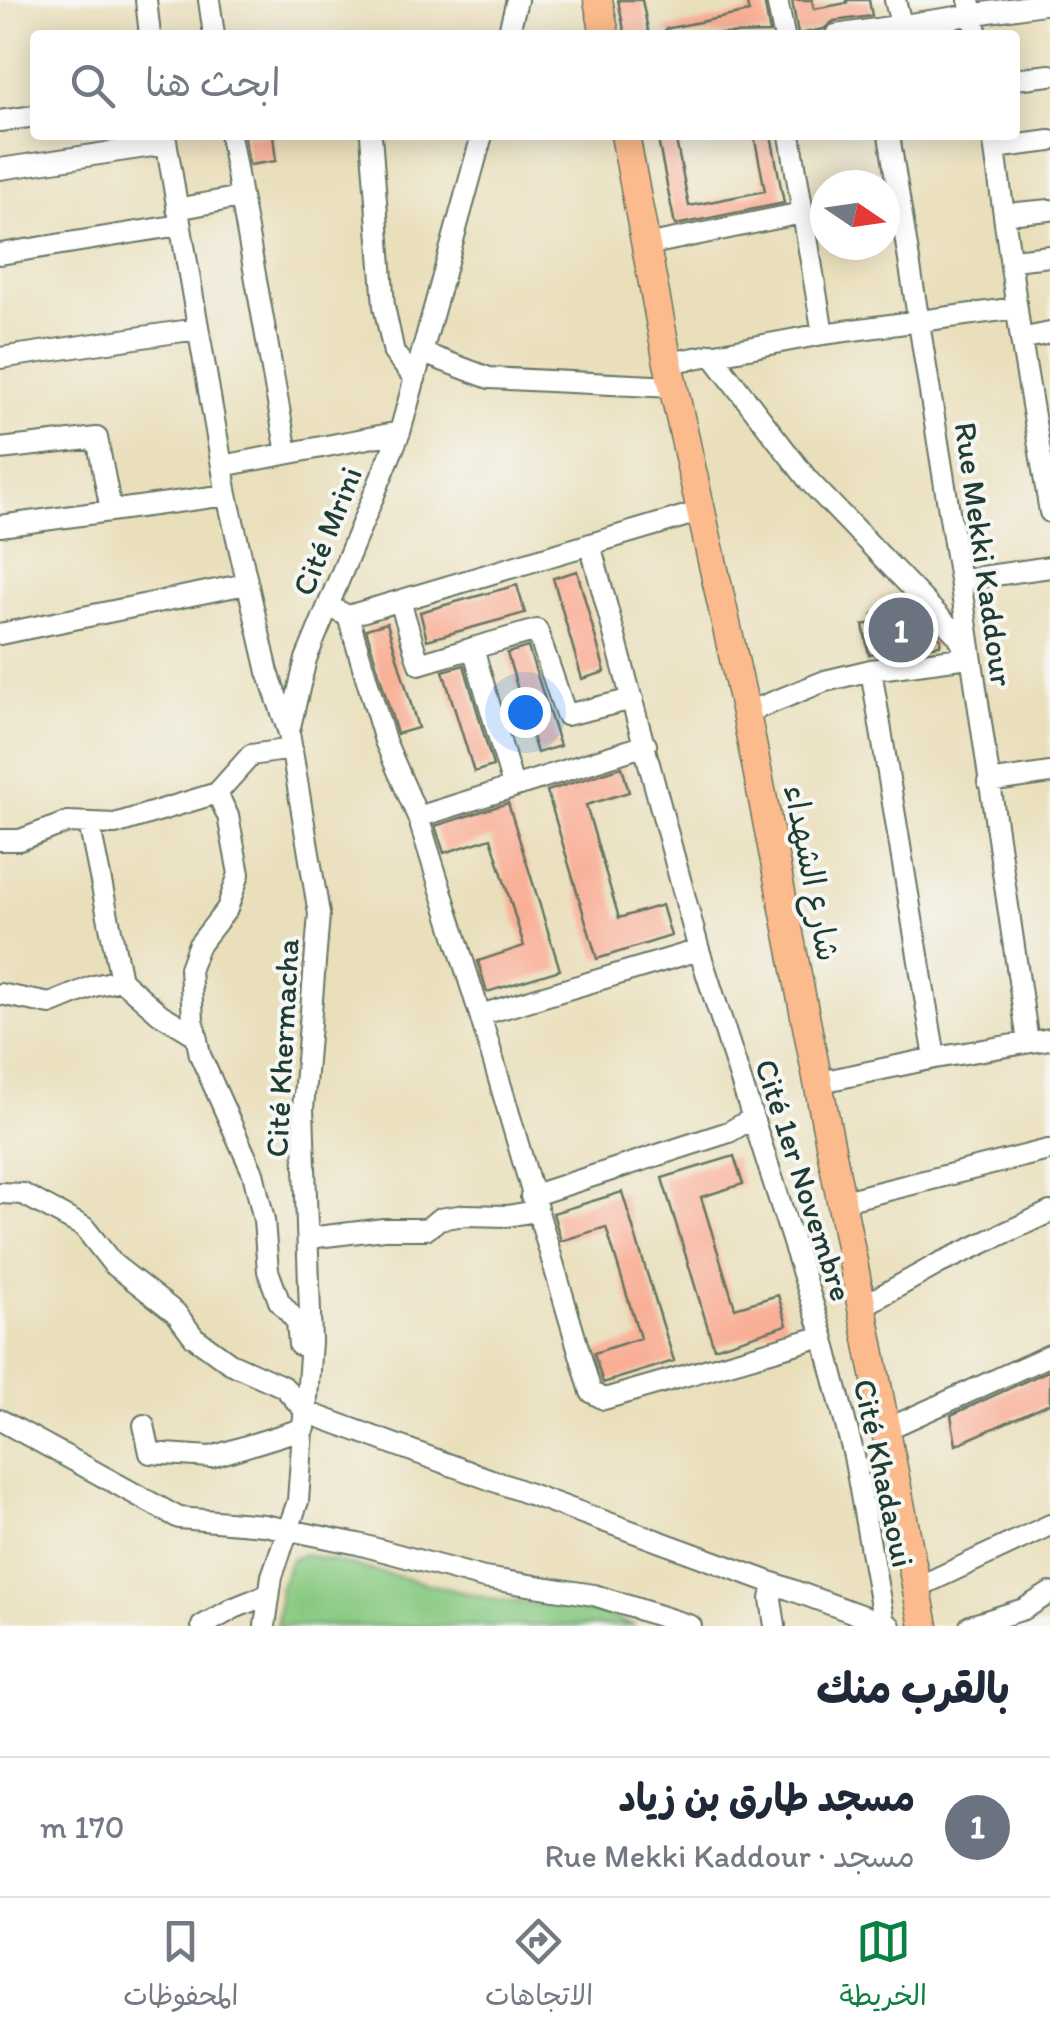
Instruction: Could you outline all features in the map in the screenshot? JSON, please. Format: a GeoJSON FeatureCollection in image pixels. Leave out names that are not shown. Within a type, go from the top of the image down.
{"type":"FeatureCollection","features":[{"type":"Feature","properties":{"kind":"main road"},"geometry":{"type":"LineString","coordinates":[[598,0],[604,30]]}},
{"type":"Feature","properties":{"kind":"main road","name":"شارع الشهداء"},"geometry":{"type":"LineString","coordinates":[[626,140],[671,375],[746,713],[924,1626]]}},
{"type":"Feature","properties":{"kind":"street"},"geometry":{"type":"LineString","coordinates":[[146,0],[149,30]]}},
{"type":"Feature","properties":{"kind":"street"},"geometry":{"type":"LineString","coordinates":[[209,0],[213,30]]}},
{"type":"Feature","properties":{"kind":"street"},"geometry":{"type":"LineString","coordinates":[[509,30],[517,0]]}},
{"type":"Feature","properties":{"kind":"street"},"geometry":{"type":"LineString","coordinates":[[777,0],[783,30]]}},
{"type":"Feature","properties":{"kind":"street"},"geometry":{"type":"LineString","coordinates":[[895,0],[901,24]]}},
{"type":"Feature","properties":{"kind":"street"},"geometry":{"type":"LineString","coordinates":[[880,30],[1050,3]]}},
{"type":"Feature","properties":{"kind":"street"},"geometry":{"type":"LineString","coordinates":[[1020,78],[1050,75]]}},
{"type":"Feature","properties":{"kind":"street"},"geometry":{"type":"LineString","coordinates":[[0,121],[30,117]]}},
{"type":"Feature","properties":{"kind":"street","name":"Cité Khermacha"},"geometry":{"type":"LineString","coordinates":[[0,169],[166,140],[227,495],[268,672],[290,741],[320,914],[302,1109],[311,1342],[305,1420]]}},
{"type":"Feature","properties":{"kind":"street"},"geometry":{"type":"LineString","coordinates":[[231,140],[288,453]]}},
{"type":"Feature","properties":{"kind":"street"},"geometry":{"type":"LineString","coordinates":[[371,140],[384,306],[394,352],[415,379]]}},
{"type":"Feature","properties":{"kind":"street","name":"Cité Mrini"},"geometry":{"type":"LineString","coordinates":[[290,741],[306,659],[338,611],[400,432],[481,140]]}},
{"type":"Feature","properties":{"kind":"street"},"geometry":{"type":"LineString","coordinates":[[791,140],[823,334]]}},
{"type":"Feature","properties":{"kind":"street","name":"Rue Mekki Kaddour"},"geometry":{"type":"LineString","coordinates":[[890,140],[1028,1042]]}},
{"type":"Feature","properties":{"kind":"street"},"geometry":{"type":"LineString","coordinates":[[1050,141],[994,142],[1021,339],[1042,403],[1050,512]]}},
{"type":"Feature","properties":{"kind":"street"},"geometry":{"type":"LineString","coordinates":[[0,254],[179,217],[240,197]]}},
{"type":"Feature","properties":{"kind":"street"},"geometry":{"type":"LineString","coordinates":[[1006,214],[1050,210]]}},
{"type":"Feature","properties":{"kind":"street"},"geometry":{"type":"LineString","coordinates":[[646,246],[802,213]]}},
{"type":"Feature","properties":{"kind":"street"},"geometry":{"type":"LineString","coordinates":[[1012,260],[1050,256]]}},
{"type":"Feature","properties":{"kind":"street"},"geometry":{"type":"LineString","coordinates":[[422,353],[488,378],[671,375],[710,354],[823,334],[1017,308]]}},
{"type":"Feature","properties":{"kind":"street"},"geometry":{"type":"LineString","coordinates":[[0,358],[196,329]]}},
{"type":"Feature","properties":{"kind":"street"},"geometry":{"type":"LineString","coordinates":[[1021,339],[1050,333]]}},
{"type":"Feature","properties":{"kind":"street"},"geometry":{"type":"LineString","coordinates":[[710,354],[809,480],[958,636],[969,657],[871,670],[825,681],[746,713]]}},
{"type":"Feature","properties":{"kind":"street"},"geometry":{"type":"LineString","coordinates":[[222,466],[400,432]]}},
{"type":"Feature","properties":{"kind":"street"},"geometry":{"type":"LineString","coordinates":[[0,449],[97,438],[111,510]]}},
{"type":"Feature","properties":{"kind":"street"},"geometry":{"type":"LineString","coordinates":[[0,526],[227,495]]}},
{"type":"Feature","properties":{"kind":"street"},"geometry":{"type":"LineString","coordinates":[[338,611],[400,601],[702,511]]}},
{"type":"Feature","properties":{"kind":"street","name":"Cité 1er Novembre"},"geometry":{"type":"LineString","coordinates":[[338,611],[384,741],[418,817],[590,1392],[604,1399],[822,1336],[699,950],[590,544]]}},
{"type":"Feature","properties":{"kind":"street"},"geometry":{"type":"LineString","coordinates":[[960,580],[1050,567]]}},
{"type":"Feature","properties":{"kind":"street"},"geometry":{"type":"LineString","coordinates":[[0,634],[246,584]]}},
{"type":"Feature","properties":{"kind":"street"},"geometry":{"type":"LineString","coordinates":[[400,601],[419,664],[537,630],[566,714],[633,699]]}},
{"type":"Feature","properties":{"kind":"street"},"geometry":{"type":"LineString","coordinates":[[473,648],[513,786]]}},
{"type":"Feature","properties":{"kind":"street"},"geometry":{"type":"LineString","coordinates":[[871,670],[935,1058]]}},
{"type":"Feature","properties":{"kind":"street"},"geometry":{"type":"LineString","coordinates":[[0,840],[20,840],[68,822],[116,824],[216,793],[251,756],[290,741]]}},
{"type":"Feature","properties":{"kind":"street"},"geometry":{"type":"LineString","coordinates":[[418,817],[646,746]]}},
{"type":"Feature","properties":{"kind":"street"},"geometry":{"type":"LineString","coordinates":[[988,782],[1050,773]]}},
{"type":"Feature","properties":{"kind":"street","name":"Cité Khermacha"},"geometry":{"type":"LineString","coordinates":[[216,793],[228,816],[239,874],[228,909],[198,946],[190,968],[196,1036],[200,1055],[253,1173],[264,1220],[268,1271],[279,1302],[297,1322],[305,1420]]}},
{"type":"Feature","properties":{"kind":"street"},"geometry":{"type":"LineString","coordinates":[[89,823],[121,980],[160,1014],[196,1036]]}},
{"type":"Feature","properties":{"kind":"street"},"geometry":{"type":"LineString","coordinates":[[480,1014],[699,950]]}},
{"type":"Feature","properties":{"kind":"street"},"geometry":{"type":"LineString","coordinates":[[0,994],[50,1004],[121,980]]}},
{"type":"Feature","properties":{"kind":"street"},"geometry":{"type":"LineString","coordinates":[[816,1084],[935,1058],[1050,1040]]}},
{"type":"Feature","properties":{"kind":"street"},"geometry":{"type":"LineString","coordinates":[[309,1238],[384,1228],[427,1228],[439,1219],[465,1215],[507,1216],[729,1132],[753,1118]]}},
{"type":"Feature","properties":{"kind":"street"},"geometry":{"type":"LineString","coordinates":[[840,1202],[1048,1150]]}},
{"type":"Feature","properties":{"kind":"street"},"geometry":{"type":"LineString","coordinates":[[0,1193],[23,1194],[48,1204],[84,1227],[113,1264],[176,1313],[194,1337],[230,1363],[284,1387],[305,1420],[298,1501],[269,1594],[265,1626]]}},
{"type":"Feature","properties":{"kind":"street"},"geometry":{"type":"LineString","coordinates":[[860,1306],[940,1263],[1050,1212]]}},
{"type":"Feature","properties":{"kind":"street","name":"Cité Khadaoui"},"geometry":{"type":"LineString","coordinates":[[822,1336],[854,1456],[887,1625]]}},
{"type":"Feature","properties":{"kind":"street"},"geometry":{"type":"LineString","coordinates":[[885,1430],[1050,1355]]}},
{"type":"Feature","properties":{"kind":"street"},"geometry":{"type":"LineString","coordinates":[[0,1420],[179,1518],[290,1530],[358,1544],[484,1578],[594,1595],[692,1626]]}},
{"type":"Feature","properties":{"kind":"street"},"geometry":{"type":"LineString","coordinates":[[144,1424],[150,1452],[211,1457],[305,1420],[887,1625]]}},
{"type":"Feature","properties":{"kind":"street"},"geometry":{"type":"LineString","coordinates":[[916,1588],[1050,1525]]}},
{"type":"Feature","properties":{"kind":"street"},"geometry":{"type":"LineString","coordinates":[[774,1584],[770,1599],[775,1626]]}},
{"type":"Feature","properties":{"kind":"street"},"geometry":{"type":"LineString","coordinates":[[970,1626],[1024,1609],[1050,1593]]}},
{"type":"Feature","properties":{"kind":"street"},"geometry":{"type":"LineString","coordinates":[[202,1626],[269,1594]]}},
{"type":"Feature","properties":{"kind":"green space"},"geometry":{"type":"Polygon","coordinates":[[[304,1554],[495,1600],[603,1614],[635,1626],[277,1626],[280,1589],[291,1560],[304,1554]]]}},
{"type":"Feature","properties":{"kind":"building"},"geometry":{"type":"Polygon","coordinates":[[[618,0],[642,0],[648,30],[624,30],[618,0]]]}},
{"type":"Feature","properties":{"kind":"building"},"geometry":{"type":"Polygon","coordinates":[[[746,0],[764,0],[769,30],[665,30],[665,29],[749,12],[746,0]]]}},
{"type":"Feature","properties":{"kind":"building"},"geometry":{"type":"Polygon","coordinates":[[[792,0],[812,0],[814,9],[847,0],[869,0],[872,16],[834,21],[819,30],[797,30],[792,0]]]}},
{"type":"Feature","properties":{"kind":"building"},"geometry":{"type":"Polygon","coordinates":[[[245,140],[274,140],[276,161],[249,165],[245,140]]]}},
{"type":"Feature","properties":{"kind":"building"},"geometry":{"type":"Polygon","coordinates":[[[658,140],[676,140],[689,206],[765,191],[755,140],[772,140],[784,203],[675,225],[658,140]]]}},
{"type":"Feature","properties":{"kind":"building"},"geometry":{"type":"Polygon","coordinates":[[[577,571],[605,672],[582,679],[553,578],[577,571]]]}},
{"type":"Feature","properties":{"kind":"building"},"geometry":{"type":"Polygon","coordinates":[[[517,585],[525,613],[427,640],[420,612],[517,585]]]}},
{"type":"Feature","properties":{"kind":"building"},"geometry":{"type":"Polygon","coordinates":[[[908,604],[941,639],[940,645],[869,655],[863,625],[873,623],[873,614],[908,604]]]}},
{"type":"Feature","properties":{"kind":"building"},"geometry":{"type":"Polygon","coordinates":[[[387,623],[418,728],[397,734],[366,629],[387,623]]]}},
{"type":"Feature","properties":{"kind":"building"},"geometry":{"type":"Polygon","coordinates":[[[528,647],[560,746],[537,753],[507,653],[528,647]]]}},
{"type":"Feature","properties":{"kind":"building"},"geometry":{"type":"Polygon","coordinates":[[[464,665],[493,766],[474,772],[443,671],[464,665]]]}},
{"type":"Feature","properties":{"kind":"building"},"geometry":{"type":"Polygon","coordinates":[[[622,767],[629,792],[586,805],[619,918],[662,905],[671,936],[597,959],[547,791],[622,767]]]}},
{"type":"Feature","properties":{"kind":"building"},"geometry":{"type":"Polygon","coordinates":[[[508,803],[560,970],[487,992],[478,961],[524,946],[491,838],[444,853],[435,826],[508,803]]]}},
{"type":"Feature","properties":{"kind":"building"},"geometry":{"type":"Polygon","coordinates":[[[734,1156],[743,1184],[701,1197],[735,1308],[778,1295],[787,1325],[714,1348],[662,1178],[734,1156]]]}},
{"type":"Feature","properties":{"kind":"building"},"geometry":{"type":"Polygon","coordinates":[[[622,1192],[674,1361],[603,1383],[594,1353],[640,1338],[606,1227],[561,1241],[553,1213],[622,1192]]]}},
{"type":"Feature","properties":{"kind":"building"},"geometry":{"type":"Polygon","coordinates":[[[1050,1370],[1050,1403],[956,1445],[951,1415],[1050,1370]]]}},
{"type":"Feature","properties":{"kind":"place","name":"مسجد طارق بن زياد"},"geometry":{"type":"Point","coordinates":[901,630]}}]}
